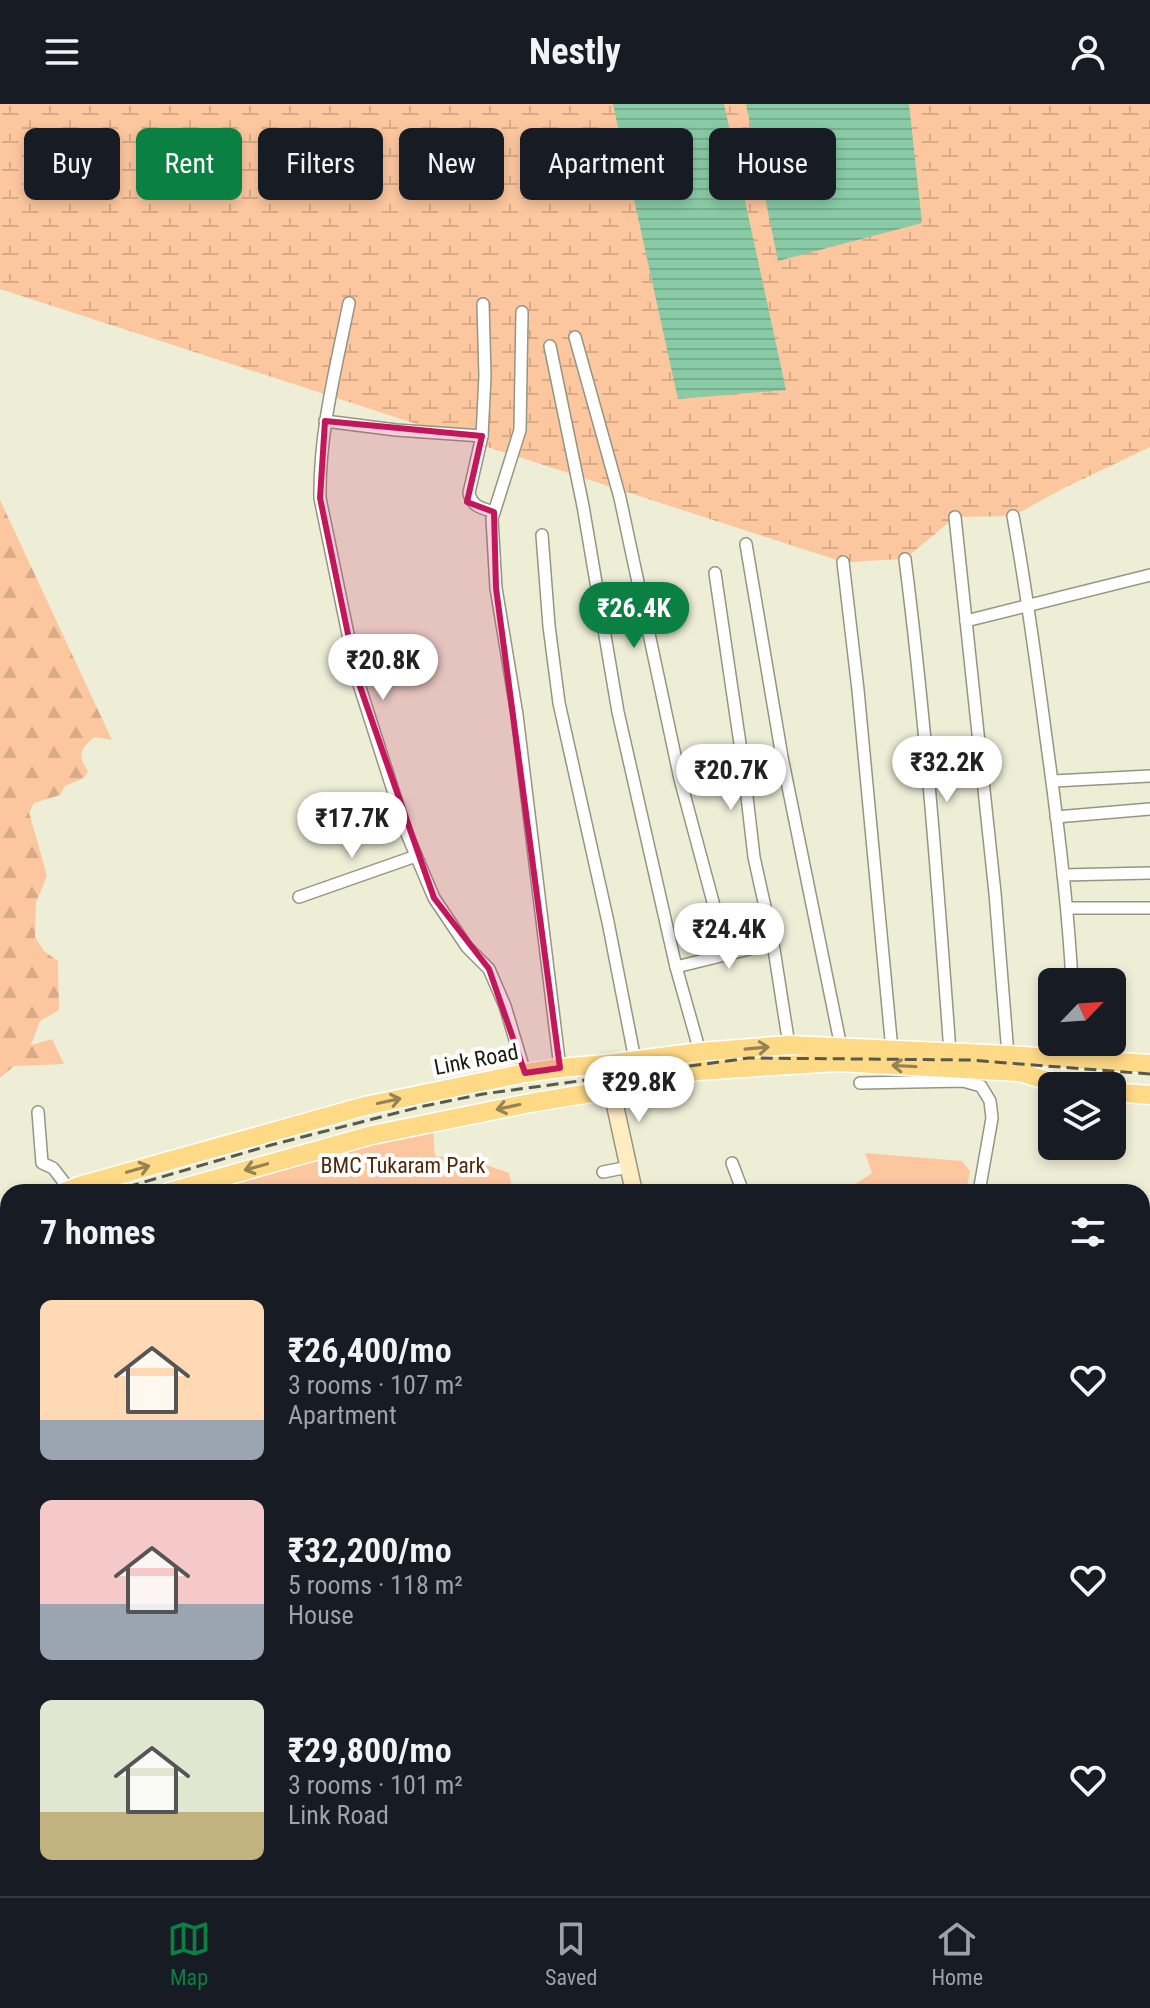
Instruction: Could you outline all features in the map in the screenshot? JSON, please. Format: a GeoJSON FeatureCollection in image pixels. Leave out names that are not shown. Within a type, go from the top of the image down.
{"type":"FeatureCollection","features":[{"type":"Feature","properties":{"kind":"main road","name":"Link Road"},"geometry":{"type":"LineString","coordinates":[[92,1184],[365,1106],[560,1068],[789,1045],[1008,1055],[1038,1053]]}},
{"type":"Feature","properties":{"kind":"main road","name":"Link Road"},"geometry":{"type":"LineString","coordinates":[[1108,1056],[1150,1064]]}},
{"type":"Feature","properties":{"kind":"main road"},"geometry":{"type":"LineString","coordinates":[[197,1184],[372,1135],[530,1103],[646,1084],[697,1071],[837,1062],[1020,1072],[1038,1078]]}},
{"type":"Feature","properties":{"kind":"main road"},"geometry":{"type":"LineString","coordinates":[[1126,1093],[1150,1095]]}},
{"type":"Feature","properties":{"kind":"street"},"geometry":{"type":"LineString","coordinates":[[349,303],[325,421],[320,498],[357,678],[416,856],[434,898],[467,947],[489,969],[505,1006],[525,1073]]}},
{"type":"Feature","properties":{"kind":"street"},"geometry":{"type":"LineString","coordinates":[[483,304],[485,376],[482,436],[469,493],[475,505],[494,512]]}},
{"type":"Feature","properties":{"kind":"street"},"geometry":{"type":"LineString","coordinates":[[522,312],[520,430],[492,519],[496,588],[517,715],[560,1068]]}},
{"type":"Feature","properties":{"kind":"street"},"geometry":{"type":"LineString","coordinates":[[575,337],[620,498],[680,779],[727,954]]}},
{"type":"Feature","properties":{"kind":"street"},"geometry":{"type":"LineString","coordinates":[[550,346],[583,506],[618,712],[676,967],[700,1052]]}},
{"type":"Feature","properties":{"kind":"street"},"geometry":{"type":"LineString","coordinates":[[325,421],[482,436]]}},
{"type":"Feature","properties":{"kind":"street"},"geometry":{"type":"LineString","coordinates":[[1013,516],[1053,781],[1071,968]]}},
{"type":"Feature","properties":{"kind":"street"},"geometry":{"type":"LineString","coordinates":[[955,517],[995,893],[1008,1055]]}},
{"type":"Feature","properties":{"kind":"street"},"geometry":{"type":"LineString","coordinates":[[542,535],[559,703],[635,1060]]}},
{"type":"Feature","properties":{"kind":"street"},"geometry":{"type":"LineString","coordinates":[[746,544],[782,757],[841,1047]]}},
{"type":"Feature","properties":{"kind":"street"},"geometry":{"type":"LineString","coordinates":[[905,559],[950,1052]]}},
{"type":"Feature","properties":{"kind":"street"},"geometry":{"type":"LineString","coordinates":[[843,562],[892,1050]]}},
{"type":"Feature","properties":{"kind":"street"},"geometry":{"type":"LineString","coordinates":[[715,573],[754,857],[773,943],[789,1045]]}},
{"type":"Feature","properties":{"kind":"street"},"geometry":{"type":"LineString","coordinates":[[966,621],[1150,575]]}},
{"type":"Feature","properties":{"kind":"street"},"geometry":{"type":"LineString","coordinates":[[1053,781],[1150,776]]}},
{"type":"Feature","properties":{"kind":"street"},"geometry":{"type":"LineString","coordinates":[[1056,817],[1150,809]]}},
{"type":"Feature","properties":{"kind":"street"},"geometry":{"type":"LineString","coordinates":[[299,897],[416,856]]}},
{"type":"Feature","properties":{"kind":"street"},"geometry":{"type":"LineString","coordinates":[[1063,875],[1150,873]]}},
{"type":"Feature","properties":{"kind":"street"},"geometry":{"type":"LineString","coordinates":[[1067,908],[1150,908]]}},
{"type":"Feature","properties":{"kind":"street"},"geometry":{"type":"LineString","coordinates":[[676,967],[773,943]]}},
{"type":"Feature","properties":{"kind":"street"},"geometry":{"type":"LineString","coordinates":[[606,1064],[632,1184]]}},
{"type":"Feature","properties":{"kind":"street"},"geometry":{"type":"LineString","coordinates":[[860,1083],[963,1081],[981,1086],[990,1101],[992,1118],[980,1184]]}},
{"type":"Feature","properties":{"kind":"street"},"geometry":{"type":"LineString","coordinates":[[38,1112],[42,1163],[53,1168],[63,1184]]}},
{"type":"Feature","properties":{"kind":"street"},"geometry":{"type":"LineString","coordinates":[[732,1163],[740,1184]]}},
{"type":"Feature","properties":{"kind":"street"},"geometry":{"type":"LineString","coordinates":[[602,1169],[628,1164]]}},
{"type":"Feature","properties":{"kind":"highlighted area"},"geometry":{"type":"Polygon","coordinates":[[[325,421],[482,436],[467,502],[494,512],[496,588],[560,1068],[525,1073],[489,969],[434,898],[357,678],[320,498],[325,421]]]}},
{"type":"Feature","properties":{"kind":"green space"},"geometry":{"type":"Polygon","coordinates":[[[0,104],[1150,104],[1150,447],[1013,516],[955,517],[905,559],[843,562],[0,289],[0,104]]]}},
{"type":"Feature","properties":{"kind":"green space"},"geometry":{"type":"Polygon","coordinates":[[[0,500],[112,740],[94,737],[82,753],[82,761],[88,771],[84,778],[65,786],[60,795],[34,803],[29,812],[47,876],[36,902],[35,937],[44,951],[58,961],[59,1010],[40,1021],[31,1045],[52,1039],[64,1064],[14,1066],[0,1078],[0,500]]]}},
{"type":"Feature","properties":{"kind":"green space","name":"BMC Tukaram Park"},"geometry":{"type":"Polygon","coordinates":[[[433,1130],[435,1156],[472,1160],[509,1173],[511,1184],[219,1184],[322,1155],[433,1130]]]}},
{"type":"Feature","properties":{"kind":"green space"},"geometry":{"type":"Polygon","coordinates":[[[865,1153],[962,1161],[970,1171],[967,1184],[855,1184],[872,1173],[865,1153]]]}},
{"type":"Feature","properties":{"kind":"shaded area"},"geometry":{"type":"Polygon","coordinates":[[[613,104],[724,104],[729,128],[709,128],[709,200],[745,200],[786,390],[678,399],[634,200],[693,200],[693,128],[618,128],[613,104]]]}},
{"type":"Feature","properties":{"kind":"shaded area"},"geometry":{"type":"Polygon","coordinates":[[[746,104],[909,104],[922,223],[778,261],[766,200],[836,200],[836,128],[751,128],[746,104]]]}},
{"type":"Feature","properties":{"kind":"railway"},"geometry":{"type":"LineString","coordinates":[[137,1184],[271,1145],[424,1106],[483,1094],[749,1058],[969,1060],[1150,1074]]}}]}
